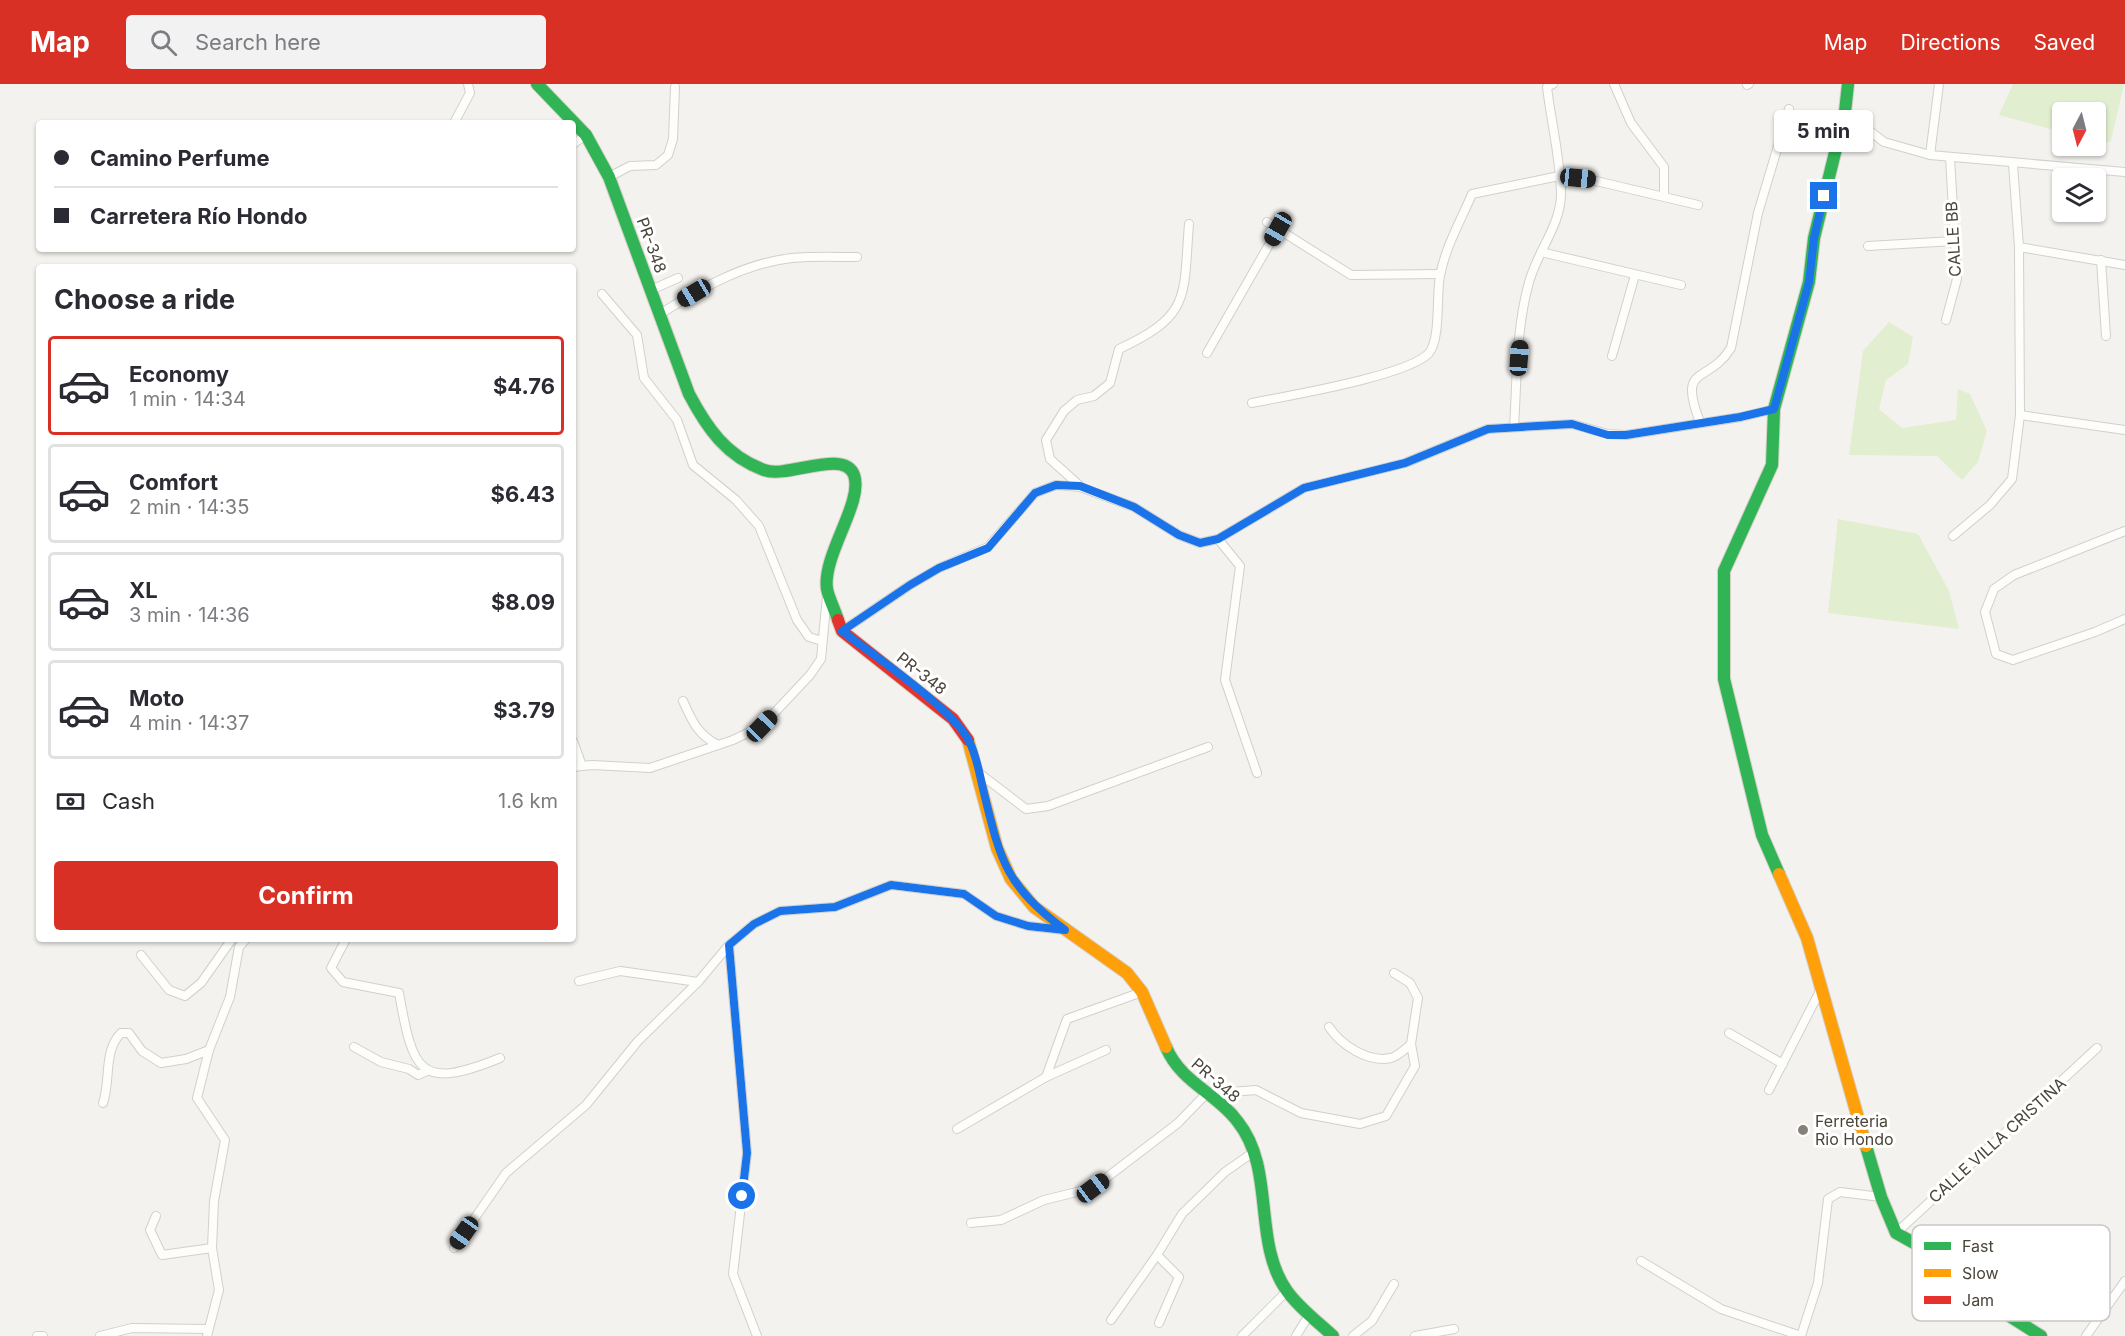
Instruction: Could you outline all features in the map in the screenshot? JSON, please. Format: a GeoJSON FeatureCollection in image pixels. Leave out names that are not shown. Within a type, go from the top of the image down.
{"type":"FeatureCollection","features":[{"type":"Feature","properties":{"kind":"street"},"geometry":{"type":"LineString","coordinates":[[456,120],[470,93],[468,84]]}},
{"type":"Feature","properties":{"kind":"street","name":"PR-348"},"geometry":{"type":"LineString","coordinates":[[537,84],[572,120]]}},
{"type":"Feature","properties":{"kind":"street"},"geometry":{"type":"LineString","coordinates":[[1514,427],[1522,312],[1533,267],[1557,217],[1561,193],[1547,87],[1553,84]]}},
{"type":"Feature","properties":{"kind":"street"},"geometry":{"type":"LineString","coordinates":[[1614,84],[1631,123],[1664,168],[1664,196]]}},
{"type":"Feature","properties":{"kind":"street"},"geometry":{"type":"LineString","coordinates":[[1848,84],[1845,112],[1814,238],[1809,282],[1774,409],[1772,465],[1724,571],[1724,679],[1762,835],[1808,938],[1881,1197],[1896,1233],[1912,1242]]}},
{"type":"Feature","properties":{"kind":"street"},"geometry":{"type":"LineString","coordinates":[[1930,155],[1939,84]]}},
{"type":"Feature","properties":{"kind":"street"},"geometry":{"type":"LineString","coordinates":[[609,177],[630,166],[656,165],[668,155],[673,138],[675,87]]}},
{"type":"Feature","properties":{"kind":"street"},"geometry":{"type":"LineString","coordinates":[[1700,422],[1692,402],[1691,386],[1694,378],[1722,362],[1731,348],[1758,213],[1789,109]]}},
{"type":"Feature","properties":{"kind":"street"},"geometry":{"type":"LineString","coordinates":[[1845,112],[1884,142],[1930,155],[2125,172]]}},
{"type":"Feature","properties":{"kind":"street","name":"PR-348"},"geometry":{"type":"LineString","coordinates":[[576,125],[586,135],[609,177],[688,394],[705,425],[732,454],[766,471],[789,472],[830,462],[847,466],[854,474],[856,492],[832,550],[827,588],[842,631],[953,719],[969,741],[998,848],[1011,879],[1034,907],[1126,973],[1142,992],[1173,1064],[1238,1121],[1255,1151],[1271,1256],[1287,1292],[1333,1336]]}},
{"type":"Feature","properties":{"kind":"street"},"geometry":{"type":"LineString","coordinates":[[576,142],[586,135]]}},
{"type":"Feature","properties":{"kind":"street","name":"CALLE BB"},"geometry":{"type":"LineString","coordinates":[[1946,320],[1957,279],[1950,157]]}},
{"type":"Feature","properties":{"kind":"street"},"geometry":{"type":"LineString","coordinates":[[1953,536],[1990,505],[2012,478],[2020,416],[2019,247],[2013,164]]}},
{"type":"Feature","properties":{"kind":"street"},"geometry":{"type":"LineString","coordinates":[[1252,403],[1359,381],[1417,361],[1429,352],[1435,340],[1440,274],[1472,194],[1559,176],[1596,181],[1698,205]]}},
{"type":"Feature","properties":{"kind":"street"},"geometry":{"type":"LineString","coordinates":[[1267,222],[1351,275],[1440,274]]}},
{"type":"Feature","properties":{"kind":"street"},"geometry":{"type":"LineString","coordinates":[[1080,486],[1050,459],[1046,440],[1064,411],[1077,400],[1094,396],[1110,384],[1119,349],[1164,325],[1183,298],[1189,224]]}},
{"type":"Feature","properties":{"kind":"street"},"geometry":{"type":"LineString","coordinates":[[1207,353],[1278,229]]}},
{"type":"Feature","properties":{"kind":"street"},"geometry":{"type":"LineString","coordinates":[[1869,246],[1954,241]]}},
{"type":"Feature","properties":{"kind":"street"},"geometry":{"type":"LineString","coordinates":[[2019,247],[2125,265]]}},
{"type":"Feature","properties":{"kind":"street"},"geometry":{"type":"LineString","coordinates":[[1541,252],[1681,285]]}},
{"type":"Feature","properties":{"kind":"street"},"geometry":{"type":"LineString","coordinates":[[660,314],[708,285],[765,263],[792,258],[857,257]]}},
{"type":"Feature","properties":{"kind":"street"},"geometry":{"type":"LineString","coordinates":[[2101,260],[2106,336]]}},
{"type":"Feature","properties":{"kind":"street"},"geometry":{"type":"LineString","coordinates":[[1612,356],[1635,275]]}},
{"type":"Feature","properties":{"kind":"street"},"geometry":{"type":"LineString","coordinates":[[651,290],[678,278]]}},
{"type":"Feature","properties":{"kind":"street"},"geometry":{"type":"LineString","coordinates":[[602,294],[637,335],[644,378],[677,420],[693,465],[736,500],[759,526],[797,620],[809,637],[822,641]]}},
{"type":"Feature","properties":{"kind":"street"},"geometry":{"type":"LineString","coordinates":[[842,631],[939,568],[988,548],[1035,493],[1056,485],[1080,486],[1134,507],[1179,535],[1200,543],[1218,539],[1304,488],[1405,463],[1488,429],[1572,424],[1608,435],[1626,435],[1740,417],[1774,409]]}},
{"type":"Feature","properties":{"kind":"street"},"geometry":{"type":"LineString","coordinates":[[2020,416],[2125,430]]}},
{"type":"Feature","properties":{"kind":"street"},"geometry":{"type":"LineString","coordinates":[[2125,531],[2014,575],[1994,589],[1985,612],[1996,654],[2013,660],[2095,633],[2125,619]]}},
{"type":"Feature","properties":{"kind":"street"},"geometry":{"type":"LineString","coordinates":[[1218,539],[1240,566],[1225,680],[1257,773]]}},
{"type":"Feature","properties":{"kind":"street"},"geometry":{"type":"LineString","coordinates":[[578,767],[650,768],[718,745],[762,726],[821,660],[827,588]]}},
{"type":"Feature","properties":{"kind":"street"},"geometry":{"type":"LineString","coordinates":[[683,701],[693,724],[705,738],[718,745]]}},
{"type":"Feature","properties":{"kind":"street"},"geometry":{"type":"LineString","coordinates":[[979,773],[1026,809],[1048,806],[1208,747]]}},
{"type":"Feature","properties":{"kind":"street"},"geometry":{"type":"LineString","coordinates":[[454,1248],[506,1173],[586,1105],[638,1041],[698,982],[729,945],[754,924],[780,911],[835,907],[891,885],[964,894],[996,916],[1028,926],[1065,930]]}},
{"type":"Feature","properties":{"kind":"street"},"geometry":{"type":"LineString","coordinates":[[141,955],[170,990],[185,996],[201,983],[230,942]]}},
{"type":"Feature","properties":{"kind":"street"},"geometry":{"type":"LineString","coordinates":[[100,1336],[132,1328],[208,1333],[219,1290],[212,1248],[214,1201],[225,1140],[197,1098],[209,1050],[230,997],[239,948],[244,942]]}},
{"type":"Feature","properties":{"kind":"street"},"geometry":{"type":"LineString","coordinates":[[344,942],[331,968],[343,982],[399,993],[408,1043],[428,1071],[440,1075],[455,1074],[500,1058]]}},
{"type":"Feature","properties":{"kind":"street"},"geometry":{"type":"LineString","coordinates":[[729,945],[747,1153],[733,1274],[757,1336]]}},
{"type":"Feature","properties":{"kind":"street"},"geometry":{"type":"LineString","coordinates":[[585,982],[620,971],[698,982]]}},
{"type":"Feature","properties":{"kind":"street"},"geometry":{"type":"LineString","coordinates":[[970,1222],[1001,1220],[1044,1200],[1093,1188],[1178,1123],[1206,1094],[1256,1090],[1301,1113],[1360,1124],[1386,1116],[1414,1066],[1411,1044],[1418,998],[1410,983],[1394,973]]}},
{"type":"Feature","properties":{"kind":"street"},"geometry":{"type":"LineString","coordinates":[[1769,1090],[1823,986]]}},
{"type":"Feature","properties":{"kind":"street"},"geometry":{"type":"LineString","coordinates":[[1046,1077],[1067,1019],[1142,992]]}},
{"type":"Feature","properties":{"kind":"street"},"geometry":{"type":"LineString","coordinates":[[1329,1027],[1344,1042],[1373,1059],[1394,1058],[1411,1044]]}},
{"type":"Feature","properties":{"kind":"street"},"geometry":{"type":"LineString","coordinates":[[103,1103],[107,1090],[112,1042],[121,1033],[129,1033],[142,1051],[161,1063],[186,1059],[209,1050]]}},
{"type":"Feature","properties":{"kind":"street"},"geometry":{"type":"LineString","coordinates":[[1729,1033],[1783,1064]]}},
{"type":"Feature","properties":{"kind":"street"},"geometry":{"type":"LineString","coordinates":[[354,1047],[381,1062],[410,1069],[418,1075],[428,1071]]}},
{"type":"Feature","properties":{"kind":"street","name":"CALLE VILLA CRISTINA"},"geometry":{"type":"LineString","coordinates":[[1896,1233],[2097,1048]]}},
{"type":"Feature","properties":{"kind":"street"},"geometry":{"type":"LineString","coordinates":[[957,1129],[1046,1077],[1106,1050]]}},
{"type":"Feature","properties":{"kind":"street"},"geometry":{"type":"LineString","coordinates":[[1111,1320],[1157,1255],[1182,1214],[1226,1172],[1255,1151]]}},
{"type":"Feature","properties":{"kind":"street"},"geometry":{"type":"LineString","coordinates":[[1641,1261],[1721,1309],[1801,1336],[1818,1283],[1828,1199],[1840,1192],[1881,1197]]}},
{"type":"Feature","properties":{"kind":"street"},"geometry":{"type":"LineString","coordinates":[[156,1216],[150,1230],[162,1255],[212,1248]]}},
{"type":"Feature","properties":{"kind":"street"},"geometry":{"type":"LineString","coordinates":[[1157,1255],[1179,1277],[1159,1323]]}},
{"type":"Feature","properties":{"kind":"street"},"geometry":{"type":"LineString","coordinates":[[2110,1302],[2125,1281]]}},
{"type":"Feature","properties":{"kind":"street"},"geometry":{"type":"LineString","coordinates":[[1353,1336],[1372,1320],[1394,1284]]}},
{"type":"Feature","properties":{"kind":"street"},"geometry":{"type":"LineString","coordinates":[[1242,1336],[1287,1292]]}},
{"type":"Feature","properties":{"kind":"street"},"geometry":{"type":"LineString","coordinates":[[1296,1336],[1309,1315]]}},
{"type":"Feature","properties":{"kind":"street"},"geometry":{"type":"LineString","coordinates":[[2017,1321],[2041,1336]]}},
{"type":"Feature","properties":{"kind":"street"},"geometry":{"type":"LineString","coordinates":[[2086,1336],[2097,1321]]}},
{"type":"Feature","properties":{"kind":"street"},"geometry":{"type":"LineString","coordinates":[[1415,1336],[1454,1329]]}},
{"type":"Feature","properties":{"kind":"street"},"geometry":{"type":"LineString","coordinates":[[37,1336],[43,1336]]}},
{"type":"Feature","properties":{"kind":"green space"},"geometry":{"type":"Polygon","coordinates":[[[2013,84],[2124,84],[2111,141],[2106,143],[2106,102],[2052,102],[2052,129],[1999,115],[2013,84]]]}},
{"type":"Feature","properties":{"kind":"green space"},"geometry":{"type":"Polygon","coordinates":[[[1889,322],[1913,337],[1908,364],[1886,380],[1879,409],[1902,428],[1956,420],[1958,389],[1970,394],[1987,431],[1978,462],[1962,480],[1937,456],[1849,455],[1863,351],[1889,322]]]}},
{"type":"Feature","properties":{"kind":"green space"},"geometry":{"type":"Polygon","coordinates":[[[1838,519],[1918,534],[1949,591],[1959,629],[1828,613],[1838,519]]]}},
{"type":"Feature","properties":{"kind":"traffic: fast"},"geometry":{"type":"LineString","coordinates":[[537,84],[572,120]]}},
{"type":"Feature","properties":{"kind":"traffic: fast"},"geometry":{"type":"LineString","coordinates":[[1779,874],[1762,835],[1724,679],[1724,571],[1772,465],[1774,409],[1809,282],[1814,238],[1845,112],[1848,84]]}},
{"type":"Feature","properties":{"kind":"traffic: fast"},"geometry":{"type":"LineString","coordinates":[[576,125],[586,135],[609,177],[689,394],[711,429],[728,449],[764,470],[774,472],[839,464],[848,467],[854,475],[856,486],[849,514],[827,575],[827,589],[838,620]]}},
{"type":"Feature","properties":{"kind":"traffic: fast"},"geometry":{"type":"LineString","coordinates":[[1166,1047],[1181,1070],[1229,1112],[1250,1141],[1257,1162],[1266,1229],[1276,1272],[1292,1297],[1333,1336]]}},
{"type":"Feature","properties":{"kind":"traffic: fast"},"geometry":{"type":"LineString","coordinates":[[1866,1146],[1881,1197],[1896,1233],[1912,1242]]}},
{"type":"Feature","properties":{"kind":"traffic: fast"},"geometry":{"type":"LineString","coordinates":[[2017,1321],[2041,1336]]}},
{"type":"Feature","properties":{"kind":"traffic: slow"},"geometry":{"type":"LineString","coordinates":[[968,740],[997,848],[1011,879],[1034,907],[1127,973],[1142,992],[1166,1047]]}},
{"type":"Feature","properties":{"kind":"traffic: slow"},"geometry":{"type":"LineString","coordinates":[[1779,874],[1807,938],[1866,1146]]}},
{"type":"Feature","properties":{"kind":"traffic: jam"},"geometry":{"type":"LineString","coordinates":[[838,620],[842,631],[953,719],[968,740]]}},
{"type":"Feature","properties":{"kind":"place","name":"Ferreteria Rio Hondo"},"geometry":{"type":"Point","coordinates":[1803,1130]}},
{"type":"Feature","properties":{"kind":"route"},"geometry":{"type":"LineString","coordinates":[[742,1196],[747,1153],[729,945],[754,924],[780,911],[835,907],[891,885],[964,894],[996,916],[1028,926],[1065,930],[1034,907],[1011,879],[998,848],[969,741],[953,719],[842,631],[939,568],[988,548],[1035,493],[1056,485],[1080,486],[1134,507],[1179,535],[1200,543],[1218,539],[1304,488],[1405,463],[1488,429],[1572,424],[1608,435],[1626,435],[1740,417],[1774,409],[1809,282],[1814,238],[1824,196]]}}]}
